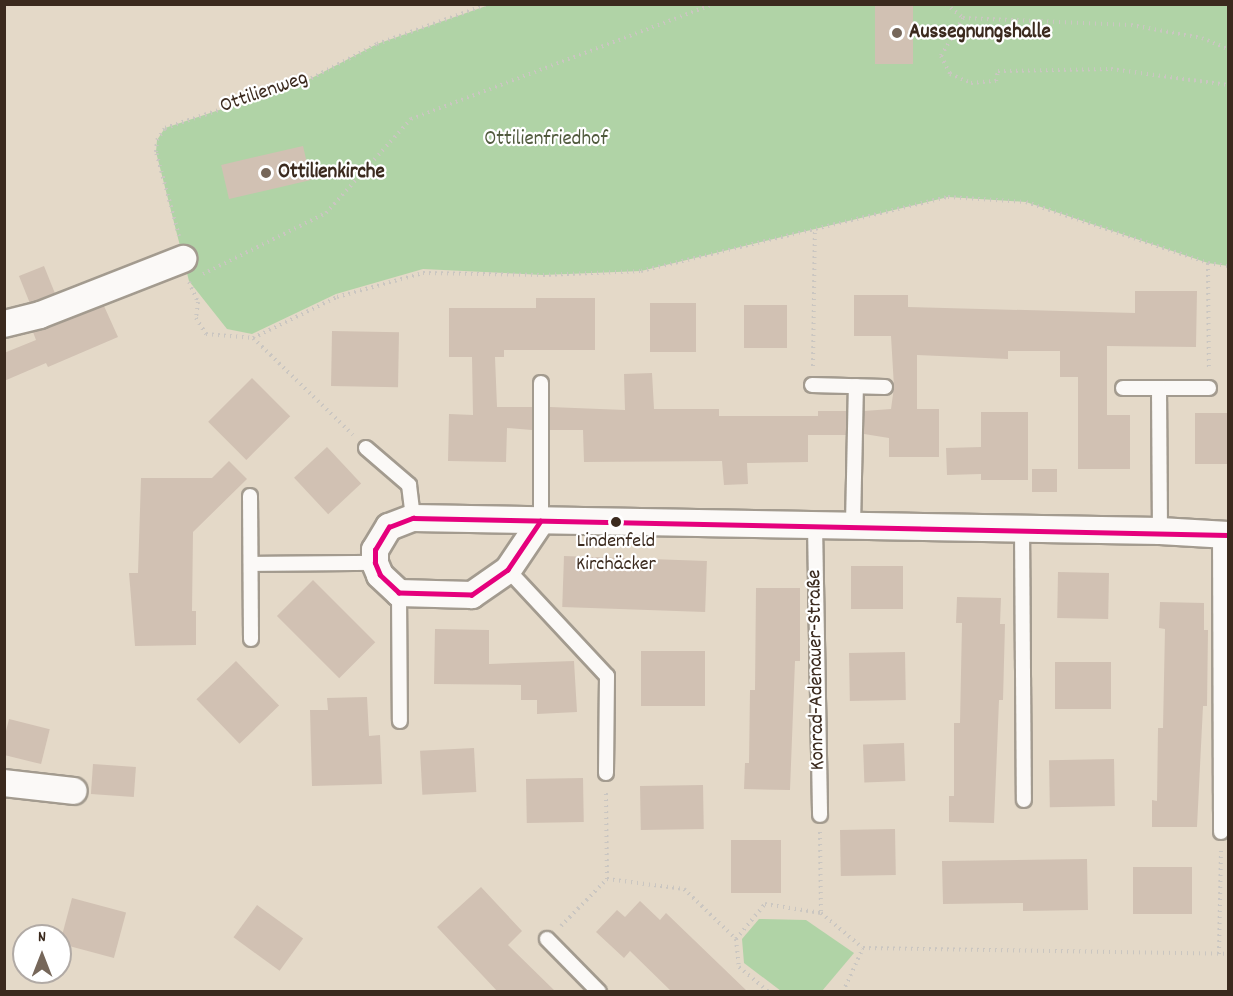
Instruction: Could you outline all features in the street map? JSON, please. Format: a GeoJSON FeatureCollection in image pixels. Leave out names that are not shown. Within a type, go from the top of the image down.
{"type":"FeatureCollection","features":[{"type":"Feature","properties":{"kind":"street"},"geometry":{"type":"LineString","coordinates":[[4,324],[186,270]]}},
{"type":"Feature","properties":{"kind":"street"},"geometry":{"type":"LineString","coordinates":[[541,521],[508,570],[472,596],[399,593],[380,575],[375,563],[375,549],[384,532],[400,520],[413,518],[1022,528],[1224,534]]}},
{"type":"Feature","properties":{"kind":"street"},"geometry":{"type":"LineString","coordinates":[[4,783],[75,792]]}},
{"type":"Feature","properties":{"kind":"lane"},"geometry":{"type":"LineString","coordinates":[[541,383],[541,521]]}},
{"type":"Feature","properties":{"kind":"lane"},"geometry":{"type":"LineString","coordinates":[[812,385],[885,387]]}},
{"type":"Feature","properties":{"kind":"lane"},"geometry":{"type":"LineString","coordinates":[[853,525],[856,386]]}},
{"type":"Feature","properties":{"kind":"lane"},"geometry":{"type":"LineString","coordinates":[[1123,388],[1209,388]]}},
{"type":"Feature","properties":{"kind":"lane"},"geometry":{"type":"LineString","coordinates":[[1159,388],[1160,531]]}},
{"type":"Feature","properties":{"kind":"lane"},"geometry":{"type":"LineString","coordinates":[[366,448],[409,485],[413,518]]}},
{"type":"Feature","properties":{"kind":"lane"},"geometry":{"type":"LineString","coordinates":[[250,496],[251,639]]}},
{"type":"Feature","properties":{"kind":"lane","name":"Konrad-Adenauer-Straße"},"geometry":{"type":"LineString","coordinates":[[815,525],[820,815]]}},
{"type":"Feature","properties":{"kind":"lane"},"geometry":{"type":"LineString","coordinates":[[1022,528],[1024,800]]}},
{"type":"Feature","properties":{"kind":"lane"},"geometry":{"type":"LineString","coordinates":[[1221,832],[1224,534]]}},
{"type":"Feature","properties":{"kind":"lane"},"geometry":{"type":"LineString","coordinates":[[251,564],[375,563]]}},
{"type":"Feature","properties":{"kind":"lane"},"geometry":{"type":"LineString","coordinates":[[508,570],[607,676],[606,773]]}},
{"type":"Feature","properties":{"kind":"lane"},"geometry":{"type":"LineString","coordinates":[[399,593],[399,721]]}},
{"type":"Feature","properties":{"kind":"lane"},"geometry":{"type":"LineString","coordinates":[[547,939],[599,992]]}},
{"type":"Feature","properties":{"kind":"path","name":"Ottilienweg"},"geometry":{"type":"LineString","coordinates":[[186,270],[156,152],[158,140],[165,128],[306,81],[377,44],[489,4]]}},
{"type":"Feature","properties":{"kind":"path"},"geometry":{"type":"LineString","coordinates":[[714,4],[411,119],[326,213],[186,270],[198,302],[196,318],[206,334],[253,338],[337,297],[423,273],[543,275],[641,271],[948,197],[1026,202],[1208,263],[1228,266]]}},
{"type":"Feature","properties":{"kind":"path"},"geometry":{"type":"LineString","coordinates":[[946,4],[963,18],[1131,25],[1202,38],[1228,49]]}},
{"type":"Feature","properties":{"kind":"path"},"geometry":{"type":"LineString","coordinates":[[963,18],[941,56],[950,74],[971,84],[996,81],[998,71],[1111,69],[1228,85]]}},
{"type":"Feature","properties":{"kind":"path"},"geometry":{"type":"LineString","coordinates":[[812,385],[815,228]]}},
{"type":"Feature","properties":{"kind":"path"},"geometry":{"type":"LineString","coordinates":[[1208,263],[1209,388]]}},
{"type":"Feature","properties":{"kind":"path"},"geometry":{"type":"LineString","coordinates":[[253,338],[366,448]]}},
{"type":"Feature","properties":{"kind":"path"},"geometry":{"type":"LineString","coordinates":[[547,939],[607,879],[606,773]]}},
{"type":"Feature","properties":{"kind":"path"},"geometry":{"type":"LineString","coordinates":[[820,815],[820,913]]}},
{"type":"Feature","properties":{"kind":"path"},"geometry":{"type":"LineString","coordinates":[[1219,954],[1221,832]]}},
{"type":"Feature","properties":{"kind":"path"},"geometry":{"type":"LineString","coordinates":[[607,879],[684,889],[736,939],[739,966],[769,992]]}},
{"type":"Feature","properties":{"kind":"path"},"geometry":{"type":"LineString","coordinates":[[736,939],[765,904],[820,913],[863,948],[1228,954]]}},
{"type":"Feature","properties":{"kind":"path"},"geometry":{"type":"LineString","coordinates":[[843,992],[863,948]]}},
{"type":"Feature","properties":{"kind":"green space","name":"Ottilienfriedhof"},"geometry":{"type":"Polygon","coordinates":[[[489,5],[1228,5],[1228,266],[1208,263],[1026,202],[948,197],[641,271],[543,275],[423,269],[336,294],[252,334],[227,329],[189,281],[156,152],[157,140],[165,128],[306,81],[377,44],[489,5]]]}},
{"type":"Feature","properties":{"kind":"green space"},"geometry":{"type":"Polygon","coordinates":[[[759,919],[806,920],[854,953],[822,991],[781,991],[744,963],[742,939],[759,919]]]}},
{"type":"Feature","properties":{"kind":"building","name":"Aussegnungshalle"},"geometry":{"type":"Polygon","coordinates":[[[875,4],[913,4],[913,64],[875,64],[875,4]]]}},
{"type":"Feature","properties":{"kind":"building","name":"Ottilienkirche"},"geometry":{"type":"Polygon","coordinates":[[[303,146],[311,180],[229,199],[221,165],[303,146]]]}},
{"type":"Feature","properties":{"kind":"building"},"geometry":{"type":"Polygon","coordinates":[[[44,266],[55,293],[30,303],[19,276],[44,266]]]}},
{"type":"Feature","properties":{"kind":"building"},"geometry":{"type":"Polygon","coordinates":[[[1135,291],[1197,291],[1196,347],[1107,346],[1107,415],[1130,415],[1130,469],[1078,469],[1078,377],[1060,377],[1060,351],[1008,351],[1008,359],[917,355],[917,409],[939,409],[939,457],[889,457],[889,438],[864,434],[864,411],[891,409],[894,387],[891,336],[854,336],[854,295],[908,295],[908,307],[1135,313],[1135,291]]]}},
{"type":"Feature","properties":{"kind":"building"},"geometry":{"type":"Polygon","coordinates":[[[536,298],[595,298],[595,350],[504,350],[504,357],[495,357],[497,407],[532,407],[532,430],[507,428],[506,462],[448,461],[449,414],[473,415],[472,357],[449,357],[449,308],[536,308],[536,298]]]}},
{"type":"Feature","properties":{"kind":"building"},"geometry":{"type":"Polygon","coordinates":[[[650,303],[696,303],[696,352],[650,352],[650,303]]]}},
{"type":"Feature","properties":{"kind":"building"},"geometry":{"type":"Polygon","coordinates":[[[744,305],[787,305],[787,348],[744,348],[744,305]]]}},
{"type":"Feature","properties":{"kind":"building"},"geometry":{"type":"Polygon","coordinates":[[[104,306],[118,337],[48,367],[46,363],[4,381],[4,353],[36,340],[33,332],[104,306]]]}},
{"type":"Feature","properties":{"kind":"building"},"geometry":{"type":"Polygon","coordinates":[[[332,331],[399,332],[398,387],[331,386],[332,331]]]}},
{"type":"Feature","properties":{"kind":"building"},"geometry":{"type":"Polygon","coordinates":[[[652,373],[654,409],[719,409],[719,416],[818,416],[818,411],[846,411],[846,435],[808,435],[808,462],[747,463],[748,484],[724,485],[722,461],[584,462],[583,430],[550,430],[550,407],[625,410],[624,374],[652,373]]]}},
{"type":"Feature","properties":{"kind":"building"},"geometry":{"type":"Polygon","coordinates":[[[252,378],[290,416],[246,460],[208,422],[252,378]]]}},
{"type":"Feature","properties":{"kind":"building"},"geometry":{"type":"Polygon","coordinates":[[[981,412],[1028,412],[1028,480],[981,480],[981,474],[947,475],[946,448],[981,447],[981,412]]]}},
{"type":"Feature","properties":{"kind":"building"},"geometry":{"type":"Polygon","coordinates":[[[1195,413],[1228,413],[1228,464],[1195,464],[1195,413]]]}},
{"type":"Feature","properties":{"kind":"building"},"geometry":{"type":"Polygon","coordinates":[[[327,447],[361,484],[328,514],[294,478],[327,447]]]}},
{"type":"Feature","properties":{"kind":"building"},"geometry":{"type":"Polygon","coordinates":[[[229,461],[247,479],[193,532],[192,611],[196,611],[196,645],[135,646],[129,573],[138,573],[141,478],[212,478],[229,461]]]}},
{"type":"Feature","properties":{"kind":"building"},"geometry":{"type":"Polygon","coordinates":[[[1032,469],[1057,469],[1057,492],[1032,492],[1032,469]]]}},
{"type":"Feature","properties":{"kind":"building"},"geometry":{"type":"Polygon","coordinates":[[[564,556],[707,561],[705,612],[562,607],[564,556]]]}},
{"type":"Feature","properties":{"kind":"building"},"geometry":{"type":"Polygon","coordinates":[[[851,566],[903,566],[903,609],[851,609],[851,566]]]}},
{"type":"Feature","properties":{"kind":"building"},"geometry":{"type":"Polygon","coordinates":[[[1058,572],[1109,573],[1108,619],[1057,618],[1058,572]]]}},
{"type":"Feature","properties":{"kind":"building"},"geometry":{"type":"Polygon","coordinates":[[[313,580],[375,642],[339,678],[277,616],[313,580]]]}},
{"type":"Feature","properties":{"kind":"building"},"geometry":{"type":"Polygon","coordinates":[[[756,588],[800,588],[800,661],[795,661],[790,790],[744,789],[745,763],[749,763],[750,690],[755,690],[756,588]]]}},
{"type":"Feature","properties":{"kind":"building"},"geometry":{"type":"Polygon","coordinates":[[[957,597],[1001,598],[1000,624],[1005,624],[1003,700],[999,700],[994,823],[949,822],[949,796],[954,796],[954,723],[960,723],[962,623],[956,623],[957,597]]]}},
{"type":"Feature","properties":{"kind":"building"},"geometry":{"type":"Polygon","coordinates":[[[1160,602],[1204,603],[1204,630],[1208,630],[1207,706],[1203,706],[1197,827],[1152,827],[1152,800],[1157,801],[1158,728],[1163,728],[1165,629],[1159,628],[1160,602]]]}},
{"type":"Feature","properties":{"kind":"building"},"geometry":{"type":"Polygon","coordinates":[[[435,629],[489,630],[489,664],[574,661],[577,712],[537,714],[537,700],[521,700],[521,685],[434,684],[435,629]]]}},
{"type":"Feature","properties":{"kind":"building"},"geometry":{"type":"Polygon","coordinates":[[[641,651],[705,651],[705,706],[641,706],[641,651]]]}},
{"type":"Feature","properties":{"kind":"building"},"geometry":{"type":"Polygon","coordinates":[[[905,652],[906,700],[850,701],[849,653],[905,652]]]}},
{"type":"Feature","properties":{"kind":"building"},"geometry":{"type":"Polygon","coordinates":[[[236,661],[279,706],[240,744],[196,699],[236,661]]]}},
{"type":"Feature","properties":{"kind":"building"},"geometry":{"type":"Polygon","coordinates":[[[1055,662],[1111,662],[1111,709],[1055,709],[1055,662]]]}},
{"type":"Feature","properties":{"kind":"building"},"geometry":{"type":"Polygon","coordinates":[[[367,697],[369,736],[380,735],[382,784],[312,786],[310,710],[328,710],[327,698],[367,697]]]}},
{"type":"Feature","properties":{"kind":"building"},"geometry":{"type":"Polygon","coordinates":[[[9,719],[50,729],[41,764],[4,755],[4,739],[9,719]]]}},
{"type":"Feature","properties":{"kind":"building"},"geometry":{"type":"Polygon","coordinates":[[[904,743],[905,781],[864,782],[863,744],[904,743]]]}},
{"type":"Feature","properties":{"kind":"building"},"geometry":{"type":"Polygon","coordinates":[[[474,748],[476,792],[422,795],[420,751],[474,748]]]}},
{"type":"Feature","properties":{"kind":"building"},"geometry":{"type":"Polygon","coordinates":[[[1114,759],[1115,806],[1050,807],[1049,760],[1114,759]]]}},
{"type":"Feature","properties":{"kind":"building"},"geometry":{"type":"Polygon","coordinates":[[[93,764],[136,767],[134,797],[91,794],[93,764]]]}},
{"type":"Feature","properties":{"kind":"building"},"geometry":{"type":"Polygon","coordinates":[[[583,778],[584,822],[527,823],[526,779],[583,778]]]}},
{"type":"Feature","properties":{"kind":"building"},"geometry":{"type":"Polygon","coordinates":[[[703,785],[704,829],[641,830],[640,786],[703,785]]]}},
{"type":"Feature","properties":{"kind":"building"},"geometry":{"type":"Polygon","coordinates":[[[895,829],[896,875],[841,876],[840,830],[895,829]]]}},
{"type":"Feature","properties":{"kind":"building"},"geometry":{"type":"Polygon","coordinates":[[[731,840],[781,840],[781,893],[731,893],[731,840]]]}},
{"type":"Feature","properties":{"kind":"building"},"geometry":{"type":"Polygon","coordinates":[[[1087,859],[1088,910],[1023,911],[1023,903],[943,904],[942,861],[1087,859]]]}},
{"type":"Feature","properties":{"kind":"building"},"geometry":{"type":"Polygon","coordinates":[[[1133,867],[1192,867],[1192,914],[1133,914],[1133,867]]]}},
{"type":"Feature","properties":{"kind":"building"},"geometry":{"type":"Polygon","coordinates":[[[481,887],[522,931],[508,945],[556,992],[498,992],[437,927],[481,887]]]}},
{"type":"Feature","properties":{"kind":"building"},"geometry":{"type":"Polygon","coordinates":[[[72,898],[126,912],[114,958],[72,947],[72,924],[65,924],[72,898]]]}},
{"type":"Feature","properties":{"kind":"building"},"geometry":{"type":"Polygon","coordinates":[[[640,901],[660,920],[666,913],[748,992],[672,992],[630,951],[624,958],[596,932],[617,910],[625,917],[640,901]]]}},
{"type":"Feature","properties":{"kind":"building"},"geometry":{"type":"Polygon","coordinates":[[[257,905],[303,939],[280,971],[233,937],[257,905]]]}},
{"type":"Feature","properties":{"kind":"transit line"},"geometry":{"type":"LineString","coordinates":[[541,521],[508,570],[472,595],[399,593],[380,575],[375,563],[375,550],[389,527],[413,518],[1228,535]]}},
{"type":"Feature","properties":{"kind":"place","name":"Aussegnungshalle"},"geometry":{"type":"Point","coordinates":[897,33]}},
{"type":"Feature","properties":{"kind":"place","name":"Ottilienkirche"},"geometry":{"type":"Point","coordinates":[266,173]}},
{"type":"Feature","properties":{"kind":"place","name":"Lindenfeld Kirchäcker"},"geometry":{"type":"Point","coordinates":[616,522]}}]}
